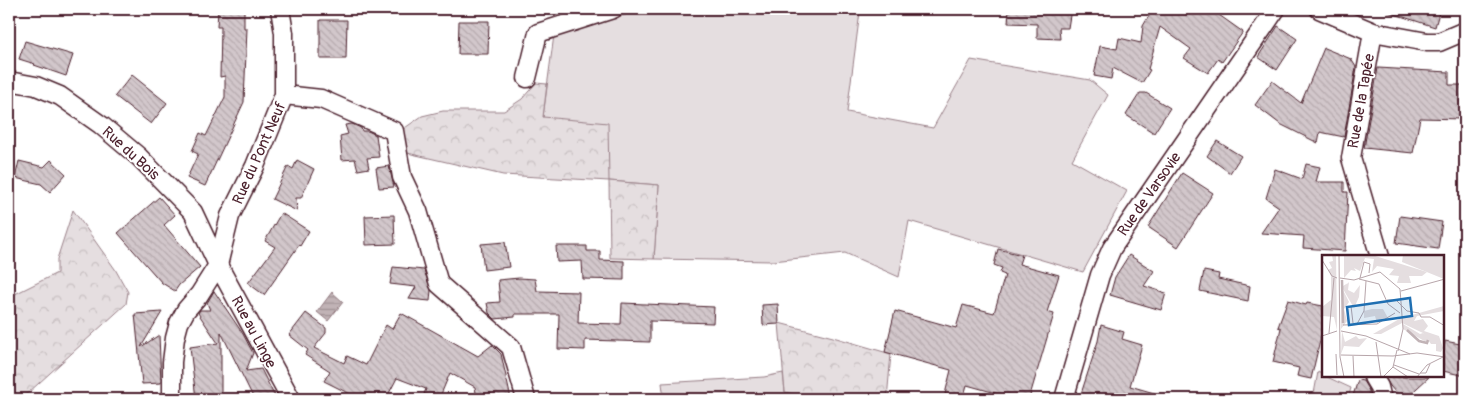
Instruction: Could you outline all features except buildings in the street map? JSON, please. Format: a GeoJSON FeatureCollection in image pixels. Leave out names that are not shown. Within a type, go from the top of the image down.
{"type":"FeatureCollection","features":[{"type":"Feature","properties":{"kind":"street","name":"Rue du Pont Neuf"},"geometry":{"type":"LineString","coordinates":[[172,399],[172,362],[179,323],[218,265],[230,216],[256,166],[284,95],[284,33],[280,9]]}},
{"type":"Feature","properties":{"kind":"street"},"geometry":{"type":"LineString","coordinates":[[527,78],[538,33],[613,9]]}},
{"type":"Feature","properties":{"kind":"street","name":"Rue de Varsovie"},"geometry":{"type":"LineString","coordinates":[[1064,399],[1100,275],[1112,248],[1276,9]]}},
{"type":"Feature","properties":{"kind":"street"},"geometry":{"type":"LineString","coordinates":[[1319,9],[1373,32],[1427,42],[1439,42],[1465,31]]}},
{"type":"Feature","properties":{"kind":"street","name":"Rue de la Tapée"},"geometry":{"type":"LineString","coordinates":[[1373,32],[1351,158],[1379,255]]}},
{"type":"Feature","properties":{"kind":"street","name":"Rue du Bois"},"geometry":{"type":"LineString","coordinates":[[9,81],[36,86],[60,96],[101,125],[139,158],[193,212],[218,265]]}},
{"type":"Feature","properties":{"kind":"street"},"geometry":{"type":"LineString","coordinates":[[284,95],[321,99],[394,131],[402,177],[418,211],[439,284],[511,347],[526,399]]}},
{"type":"Feature","properties":{"kind":"street","name":"Rue au Linge"},"geometry":{"type":"LineString","coordinates":[[218,265],[290,399]]}},
{"type":"Feature","properties":{"kind":"street"},"geometry":{"type":"LineString","coordinates":[[1374,378],[1379,387],[1382,399]]}},
{"type":"Feature","properties":{"kind":"green space"},"geometry":{"type":"Polygon","coordinates":[[[646,9],[827,9],[860,12],[847,112],[933,128],[971,60],[1090,80],[1108,95],[1072,160],[1127,191],[1083,272],[909,221],[899,277],[845,253],[773,261],[654,259],[659,185],[609,181],[543,117],[554,35],[646,9]]]}},
{"type":"Feature","properties":{"kind":"green space"},"geometry":{"type":"Polygon","coordinates":[[[536,83],[547,84],[543,117],[608,123],[609,181],[503,175],[403,152],[399,132],[422,116],[443,111],[504,111],[522,99],[536,83]]]}},
{"type":"Feature","properties":{"kind":"green space"},"geometry":{"type":"Polygon","coordinates":[[[609,181],[659,185],[654,259],[610,258],[609,181]]]}},
{"type":"Feature","properties":{"kind":"green space"},"geometry":{"type":"Polygon","coordinates":[[[73,210],[115,269],[128,292],[126,304],[28,393],[14,399],[9,399],[9,297],[57,273],[57,259],[73,210]]]}},
{"type":"Feature","properties":{"kind":"green space"},"geometry":{"type":"Polygon","coordinates":[[[779,323],[891,354],[887,399],[813,399],[785,392],[779,323]]]}},
{"type":"Feature","properties":{"kind":"green space"},"geometry":{"type":"Polygon","coordinates":[[[1318,372],[1322,374],[1322,378],[1329,378],[1351,388],[1348,399],[1313,399],[1318,372]]]}},
{"type":"Feature","properties":{"kind":"green space"},"geometry":{"type":"Polygon","coordinates":[[[783,373],[785,392],[813,399],[664,399],[662,383],[764,377],[783,373]]]}},
{"type":"Feature","properties":{"kind":"shaded area"},"geometry":{"type":"Polygon","coordinates":[[[332,292],[343,302],[328,321],[317,312],[332,292]]]}}]}
